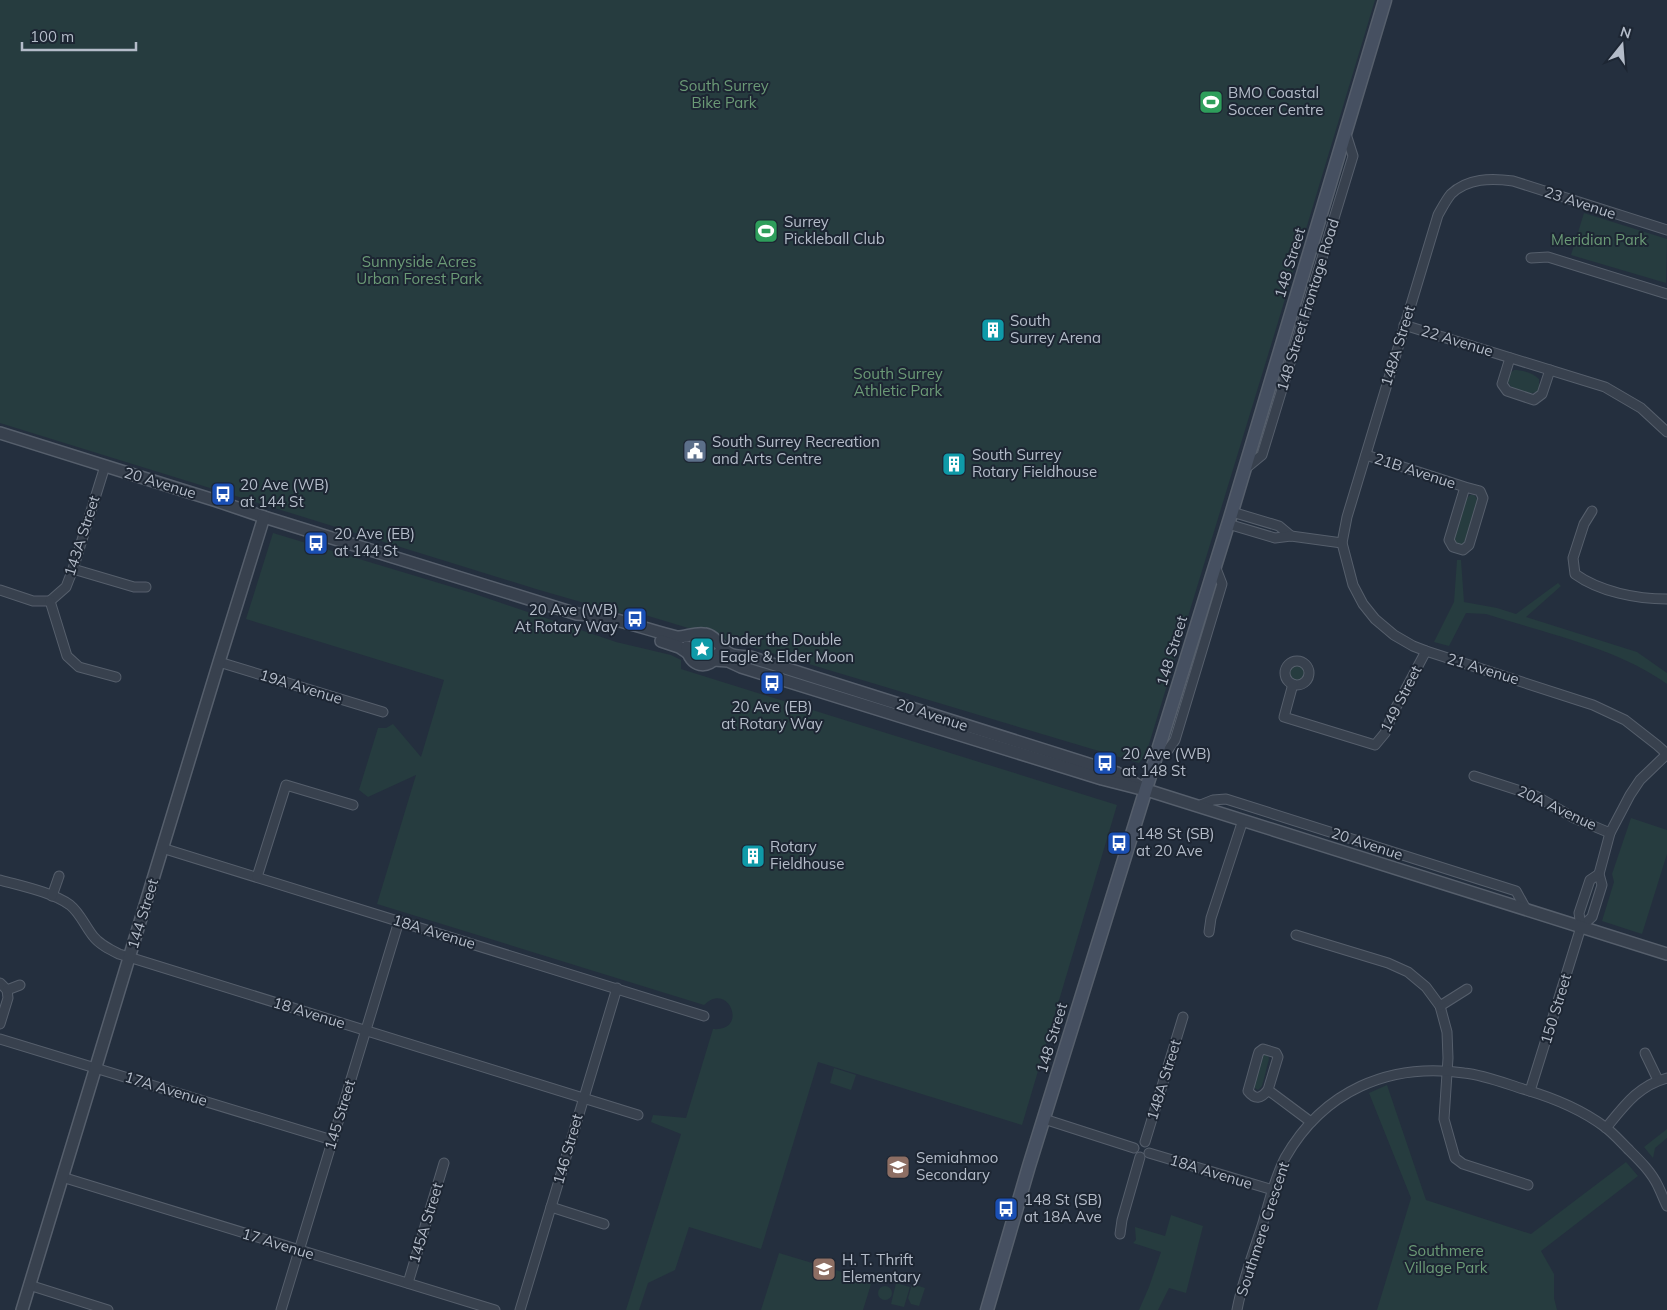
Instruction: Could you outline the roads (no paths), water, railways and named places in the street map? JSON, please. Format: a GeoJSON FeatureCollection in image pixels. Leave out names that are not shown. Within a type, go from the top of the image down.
{"type":"FeatureCollection","features":[{"type":"Feature","properties":{"kind":"main road","name":"148 Street"},"geometry":{"type":"LineString","coordinates":[[987,1310],[1230,518],[1385,0]]}},
{"type":"Feature","properties":{"kind":"street","name":"23 Avenue"},"geometry":{"type":"LineString","coordinates":[[1492,178],[1512,181],[1667,230]]}},
{"type":"Feature","properties":{"kind":"street","name":"148A Street"},"geometry":{"type":"LineString","coordinates":[[1342,544],[1347,517],[1438,215],[1451,194],[1470,183],[1492,178]]}},
{"type":"Feature","properties":{"kind":"street"},"geometry":{"type":"LineString","coordinates":[[1531,258],[1548,257],[1667,294]]}},
{"type":"Feature","properties":{"kind":"street","name":"22 Avenue"},"geometry":{"type":"LineString","coordinates":[[1404,325],[1606,387],[1641,408],[1667,432]]}},
{"type":"Feature","properties":{"kind":"street","name":"22 Avenue"},"geometry":{"type":"LineString","coordinates":[[1510,358],[1502,384],[1507,391],[1534,400],[1542,394],[1550,370]]}},
{"type":"Feature","properties":{"kind":"street","name":"20 Avenue"},"geometry":{"type":"LineString","coordinates":[[0,433],[577,614],[585,619],[675,645],[688,653]]}},
{"type":"Feature","properties":{"kind":"street","name":"21B Avenue"},"geometry":{"type":"LineString","coordinates":[[1366,455],[1465,487],[1480,492],[1484,498],[1470,545],[1463,550],[1453,547],[1449,540],[1465,487]]}},
{"type":"Feature","properties":{"kind":"street","name":"143A Street"},"geometry":{"type":"LineString","coordinates":[[50,601],[66,587],[105,466]]}},
{"type":"Feature","properties":{"kind":"street"},"geometry":{"type":"LineString","coordinates":[[1592,511],[1584,524],[1573,558],[1575,574],[1587,582],[1618,592],[1648,598],[1667,599]]}},
{"type":"Feature","properties":{"kind":"street","name":"144 Street"},"geometry":{"type":"LineString","coordinates":[[22,1310],[264,517]]}},
{"type":"Feature","properties":{"kind":"street"},"geometry":{"type":"LineString","coordinates":[[1230,518],[1279,526],[1291,536],[1342,544]]}},
{"type":"Feature","properties":{"kind":"street","name":"21 Avenue"},"geometry":{"type":"LineString","coordinates":[[1342,544],[1353,585],[1363,604],[1375,619],[1394,636],[1426,651],[1593,705],[1625,720],[1667,754]]}},
{"type":"Feature","properties":{"kind":"street"},"geometry":{"type":"LineString","coordinates":[[73,569],[134,587],[146,587]]}},
{"type":"Feature","properties":{"kind":"street"},"geometry":{"type":"LineString","coordinates":[[0,590],[34,601],[50,601],[67,656],[79,668],[116,677]]}},
{"type":"Feature","properties":{"kind":"street","name":"20 Avenue"},"geometry":{"type":"LineString","coordinates":[[577,614],[587,614],[677,637],[696,634]]}},
{"type":"Feature","properties":{"kind":"street"},"geometry":{"type":"LineString","coordinates":[[696,634],[708,634],[718,642],[719,648],[714,660],[704,665],[694,662],[688,653],[688,643],[696,634]]}},
{"type":"Feature","properties":{"kind":"street","name":"20 Avenue"},"geometry":{"type":"LineString","coordinates":[[718,642],[730,654],[750,657],[1117,773],[1146,790]]}},
{"type":"Feature","properties":{"kind":"street","name":"149 Street"},"geometry":{"type":"LineString","coordinates":[[1293,684],[1284,716],[1375,745],[1385,733],[1393,712],[1426,651]]}},
{"type":"Feature","properties":{"kind":"street","name":"20 Avenue"},"geometry":{"type":"LineString","coordinates":[[714,660],[728,661],[741,667],[1102,779],[1198,806],[1667,954]]}},
{"type":"Feature","properties":{"kind":"street","name":"19A Avenue"},"geometry":{"type":"LineString","coordinates":[[219,662],[383,712]]}},
{"type":"Feature","properties":{"kind":"street","name":"150 Street"},"geometry":{"type":"LineString","coordinates":[[1530,1091],[1582,927],[1580,913],[1590,880],[1599,874],[1610,833],[1630,795],[1640,780],[1667,754]]}},
{"type":"Feature","properties":{"kind":"street","name":"20A Avenue"},"geometry":{"type":"LineString","coordinates":[[1474,776],[1536,796],[1574,818],[1610,833]]}},
{"type":"Feature","properties":{"kind":"street"},"geometry":{"type":"LineString","coordinates":[[257,877],[286,785],[353,805]]}},
{"type":"Feature","properties":{"kind":"street","name":"20 Avenue"},"geometry":{"type":"LineString","coordinates":[[1198,806],[1213,800],[1226,799],[1516,891],[1526,909]]}},
{"type":"Feature","properties":{"kind":"street"},"geometry":{"type":"LineString","coordinates":[[1209,932],[1211,918],[1243,820]]}},
{"type":"Feature","properties":{"kind":"street","name":"18A Avenue"},"geometry":{"type":"LineString","coordinates":[[162,848],[704,1016]]}},
{"type":"Feature","properties":{"kind":"street"},"geometry":{"type":"LineString","coordinates":[[52,896],[58,876]]}},
{"type":"Feature","properties":{"kind":"street","name":"18 Avenue"},"geometry":{"type":"LineString","coordinates":[[0,880],[52,896],[69,905],[78,913],[94,938],[106,948],[130,957],[638,1115]]}},
{"type":"Feature","properties":{"kind":"street","name":"145 Street"},"geometry":{"type":"LineString","coordinates":[[281,1310],[399,921]]}},
{"type":"Feature","properties":{"kind":"street"},"geometry":{"type":"LineString","coordinates":[[1296,936],[1369,957],[1408,972],[1426,987],[1440,1006],[1447,1032],[1444,1119],[1455,1158],[1463,1164],[1528,1185]]}},
{"type":"Feature","properties":{"kind":"street"},"geometry":{"type":"LineString","coordinates":[[0,983],[8,994]]}},
{"type":"Feature","properties":{"kind":"street"},"geometry":{"type":"LineString","coordinates":[[0,1024],[8,994],[20,985]]}},
{"type":"Feature","properties":{"kind":"street","name":"146 Street"},"geometry":{"type":"LineString","coordinates":[[520,1310],[617,988]]}},
{"type":"Feature","properties":{"kind":"street"},"geometry":{"type":"LineString","coordinates":[[1440,1006],[1467,989]]}},
{"type":"Feature","properties":{"kind":"street","name":"148A Street"},"geometry":{"type":"LineString","coordinates":[[1144,1142],[1183,1017]]}},
{"type":"Feature","properties":{"kind":"street","name":"17A Avenue"},"geometry":{"type":"LineString","coordinates":[[0,1039],[332,1140]]}},
{"type":"Feature","properties":{"kind":"street"},"geometry":{"type":"LineString","coordinates":[[1263,1050],[1276,1053],[1278,1057],[1268,1090],[1264,1096],[1260,1097],[1254,1096],[1248,1091],[1259,1052],[1263,1050]]}},
{"type":"Feature","properties":{"kind":"street"},"geometry":{"type":"LineString","coordinates":[[1645,1053],[1658,1080]]}},
{"type":"Feature","properties":{"kind":"street","name":"Southmere Crescent"},"geometry":{"type":"LineString","coordinates":[[1237,1310],[1273,1190],[1285,1160],[1297,1140],[1328,1106],[1341,1096],[1354,1088],[1397,1074],[1427,1069],[1467,1073],[1530,1091],[1571,1107],[1591,1117],[1606,1128],[1639,1159],[1657,1184],[1667,1206]]}},
{"type":"Feature","properties":{"kind":"street"},"geometry":{"type":"LineString","coordinates":[[1606,1128],[1628,1101],[1643,1088],[1658,1080],[1667,1078]]}},
{"type":"Feature","properties":{"kind":"street"},"geometry":{"type":"LineString","coordinates":[[1268,1090],[1312,1122]]}},
{"type":"Feature","properties":{"kind":"street"},"geometry":{"type":"LineString","coordinates":[[1044,1120],[1134,1148]]}},
{"type":"Feature","properties":{"kind":"street"},"geometry":{"type":"LineString","coordinates":[[1134,1148],[1138,1143],[1144,1142],[1149,1146],[1149,1153],[1144,1158],[1140,1158]]}},
{"type":"Feature","properties":{"kind":"street"},"geometry":{"type":"LineString","coordinates":[[1134,1148],[1140,1158]]}},
{"type":"Feature","properties":{"kind":"street","name":"18A Avenue"},"geometry":{"type":"LineString","coordinates":[[1149,1153],[1273,1190]]}},
{"type":"Feature","properties":{"kind":"street"},"geometry":{"type":"LineString","coordinates":[[1120,1234],[1122,1220],[1140,1158]]}},
{"type":"Feature","properties":{"kind":"street","name":"145A Street"},"geometry":{"type":"LineString","coordinates":[[408,1283],[444,1163]]}},
{"type":"Feature","properties":{"kind":"street","name":"17 Avenue"},"geometry":{"type":"LineString","coordinates":[[62,1177],[495,1310]]}},
{"type":"Feature","properties":{"kind":"street"},"geometry":{"type":"LineString","coordinates":[[551,1207],[604,1224]]}},
{"type":"Feature","properties":{"kind":"street"},"geometry":{"type":"LineString","coordinates":[[29,1286],[108,1310]]}},
{"type":"Feature","properties":{"kind":"place","name":"BMO Coastal Soccer Centre"},"geometry":{"type":"Point","coordinates":[1211,102]}},
{"type":"Feature","properties":{"kind":"place","name":"Surrey Pickleball Club"},"geometry":{"type":"Point","coordinates":[766,231]}},
{"type":"Feature","properties":{"kind":"place","name":"South Surrey Arena"},"geometry":{"type":"Point","coordinates":[993,330]}},
{"type":"Feature","properties":{"kind":"place","name":"South Surrey Recreation and Arts Centre"},"geometry":{"type":"Point","coordinates":[695,451]}},
{"type":"Feature","properties":{"kind":"place","name":"South Surrey Rotary Fieldhouse"},"geometry":{"type":"Point","coordinates":[954,464]}},
{"type":"Feature","properties":{"kind":"place","name":"20 Ave (WB) at 144 St"},"geometry":{"type":"Point","coordinates":[223,494]}},
{"type":"Feature","properties":{"kind":"place","name":"20 Ave (EB) at 144 St"},"geometry":{"type":"Point","coordinates":[316,543]}},
{"type":"Feature","properties":{"kind":"place","name":"20 Ave (WB) At Rotary Way"},"geometry":{"type":"Point","coordinates":[635,619]}},
{"type":"Feature","properties":{"kind":"place","name":"Under the Double Eagle & Elder Moon"},"geometry":{"type":"Point","coordinates":[702,649]}},
{"type":"Feature","properties":{"kind":"place","name":"20 Ave (EB) at Rotary Way"},"geometry":{"type":"Point","coordinates":[772,683]}},
{"type":"Feature","properties":{"kind":"place","name":"20 Ave (WB) at 148 St"},"geometry":{"type":"Point","coordinates":[1105,763]}},
{"type":"Feature","properties":{"kind":"place","name":"148 St (SB) at 20 Ave"},"geometry":{"type":"Point","coordinates":[1119,843]}},
{"type":"Feature","properties":{"kind":"place","name":"Rotary Fieldhouse"},"geometry":{"type":"Point","coordinates":[753,856]}},
{"type":"Feature","properties":{"kind":"place","name":"Semiahmoo Secondary"},"geometry":{"type":"Point","coordinates":[898,1167]}},
{"type":"Feature","properties":{"kind":"place","name":"148 St (SB) at 18A Ave"},"geometry":{"type":"Point","coordinates":[1006,1209]}},
{"type":"Feature","properties":{"kind":"place","name":"H. T. Thrift Elementary"},"geometry":{"type":"Point","coordinates":[824,1269]}},
{"type":"Feature","properties":{"kind":"park label","name":"South Surrey Bike Park"},"geometry":{"type":"Point","coordinates":[724,94]}},
{"type":"Feature","properties":{"kind":"park label","name":"Meridian Park"},"geometry":{"type":"Point","coordinates":[1599,240]}},
{"type":"Feature","properties":{"kind":"park label","name":"Sunnyside Acres Urban Forest Park"},"geometry":{"type":"Point","coordinates":[419,270]}},
{"type":"Feature","properties":{"kind":"park label","name":"South Surrey Athletic Park"},"geometry":{"type":"Point","coordinates":[898,382]}},
{"type":"Feature","properties":{"kind":"park label","name":"Southmere Village Park"},"geometry":{"type":"Point","coordinates":[1446,1260]}}]}
